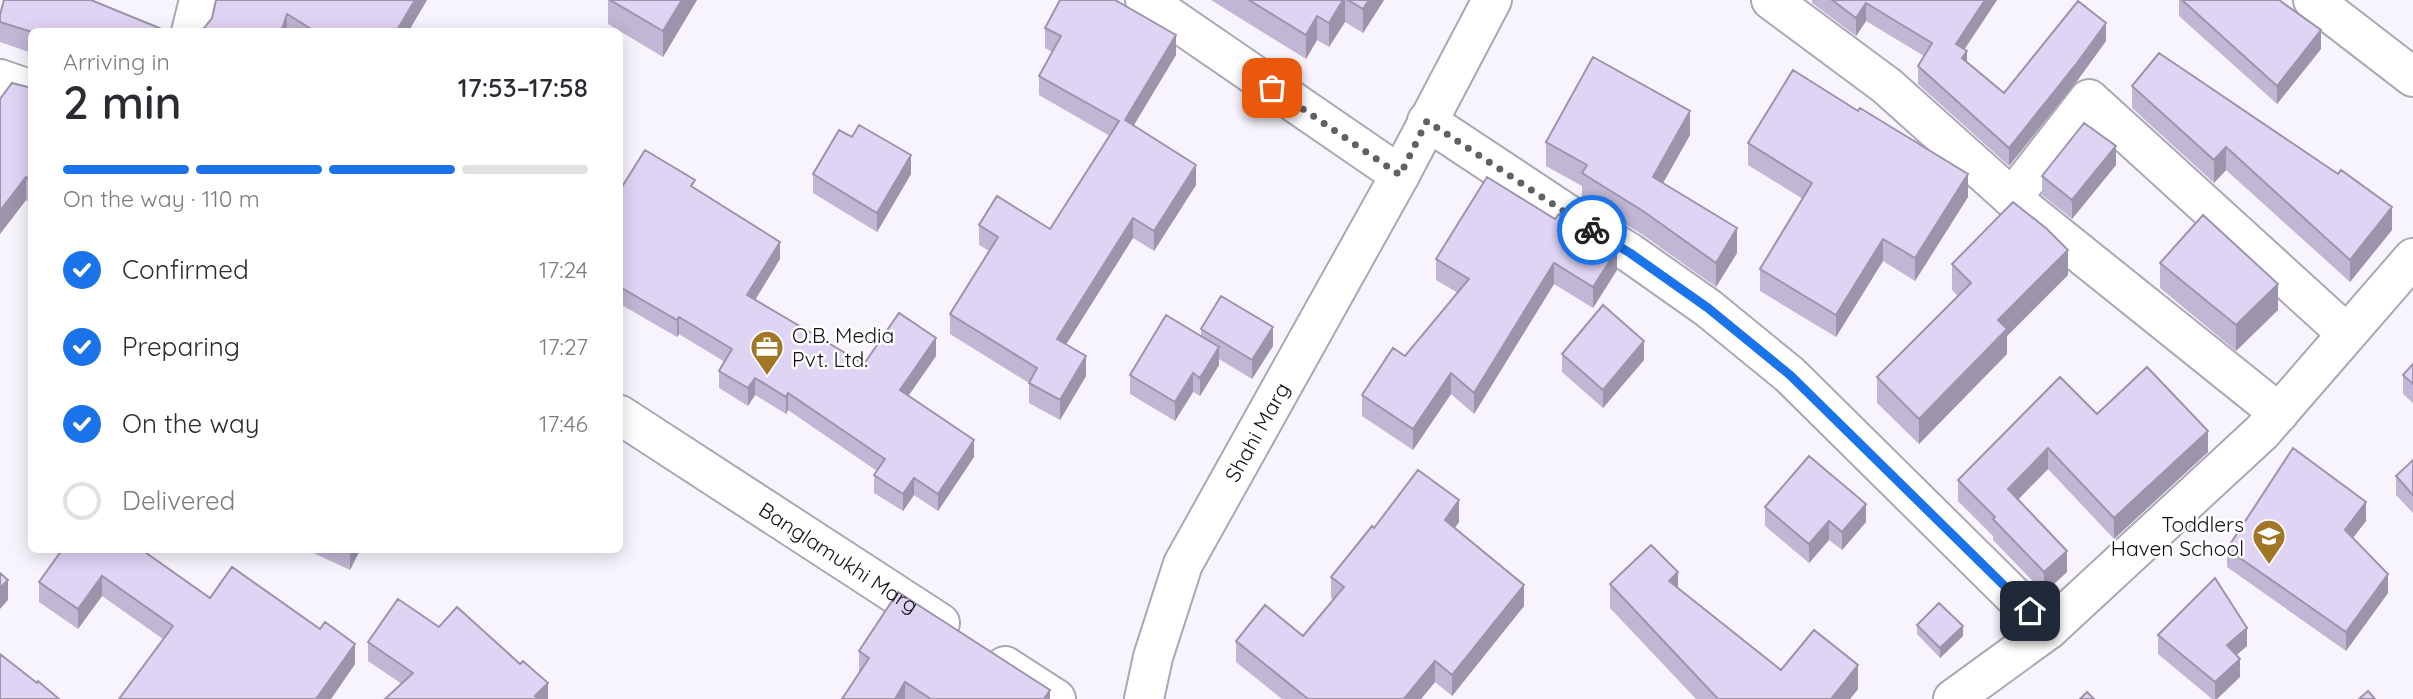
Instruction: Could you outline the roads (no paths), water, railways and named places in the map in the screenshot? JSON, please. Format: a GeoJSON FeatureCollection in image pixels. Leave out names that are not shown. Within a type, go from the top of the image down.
{"type":"FeatureCollection","features":[{"type":"Feature","properties":{"kind":"street"},"geometry":{"type":"LineString","coordinates":[[192,28],[199,0]]}},
{"type":"Feature","properties":{"kind":"street"},"geometry":{"type":"LineString","coordinates":[[1144,0],[1400,175]]}},
{"type":"Feature","properties":{"kind":"street","name":"Shahi Marg"},"geometry":{"type":"LineString","coordinates":[[1144,699],[1153,657],[1183,565],[1400,175],[1492,0]]}},
{"type":"Feature","properties":{"kind":"street"},"geometry":{"type":"LineString","coordinates":[[1771,0],[1887,86],[2012,198],[2279,413]]}},
{"type":"Feature","properties":{"kind":"street"},"geometry":{"type":"LineString","coordinates":[[2313,0],[2413,77]]}},
{"type":"Feature","properties":{"kind":"street"},"geometry":{"type":"LineString","coordinates":[[0,79],[28,89]]}},
{"type":"Feature","properties":{"kind":"street"},"geometry":{"type":"LineString","coordinates":[[2012,198],[2090,99],[2347,334]]}},
{"type":"Feature","properties":{"kind":"street"},"geometry":{"type":"LineString","coordinates":[[1427,121],[1630,253],[1708,308],[1790,375],[2048,630]]}},
{"type":"Feature","properties":{"kind":"street"},"geometry":{"type":"LineString","coordinates":[[1953,699],[2048,630],[2262,432],[2413,258]]}},
{"type":"Feature","properties":{"kind":"street","name":"Banglamukhi Marg"},"geometry":{"type":"LineString","coordinates":[[623,417],[1056,699]]}},
{"type":"Feature","properties":{"kind":"place","name":"O.B. Media Pvt. Ltd."},"geometry":{"type":"Point","coordinates":[767,377]}},
{"type":"Feature","properties":{"kind":"place","name":"Toddlers Haven School"},"geometry":{"type":"Point","coordinates":[2269,566]}}]}
